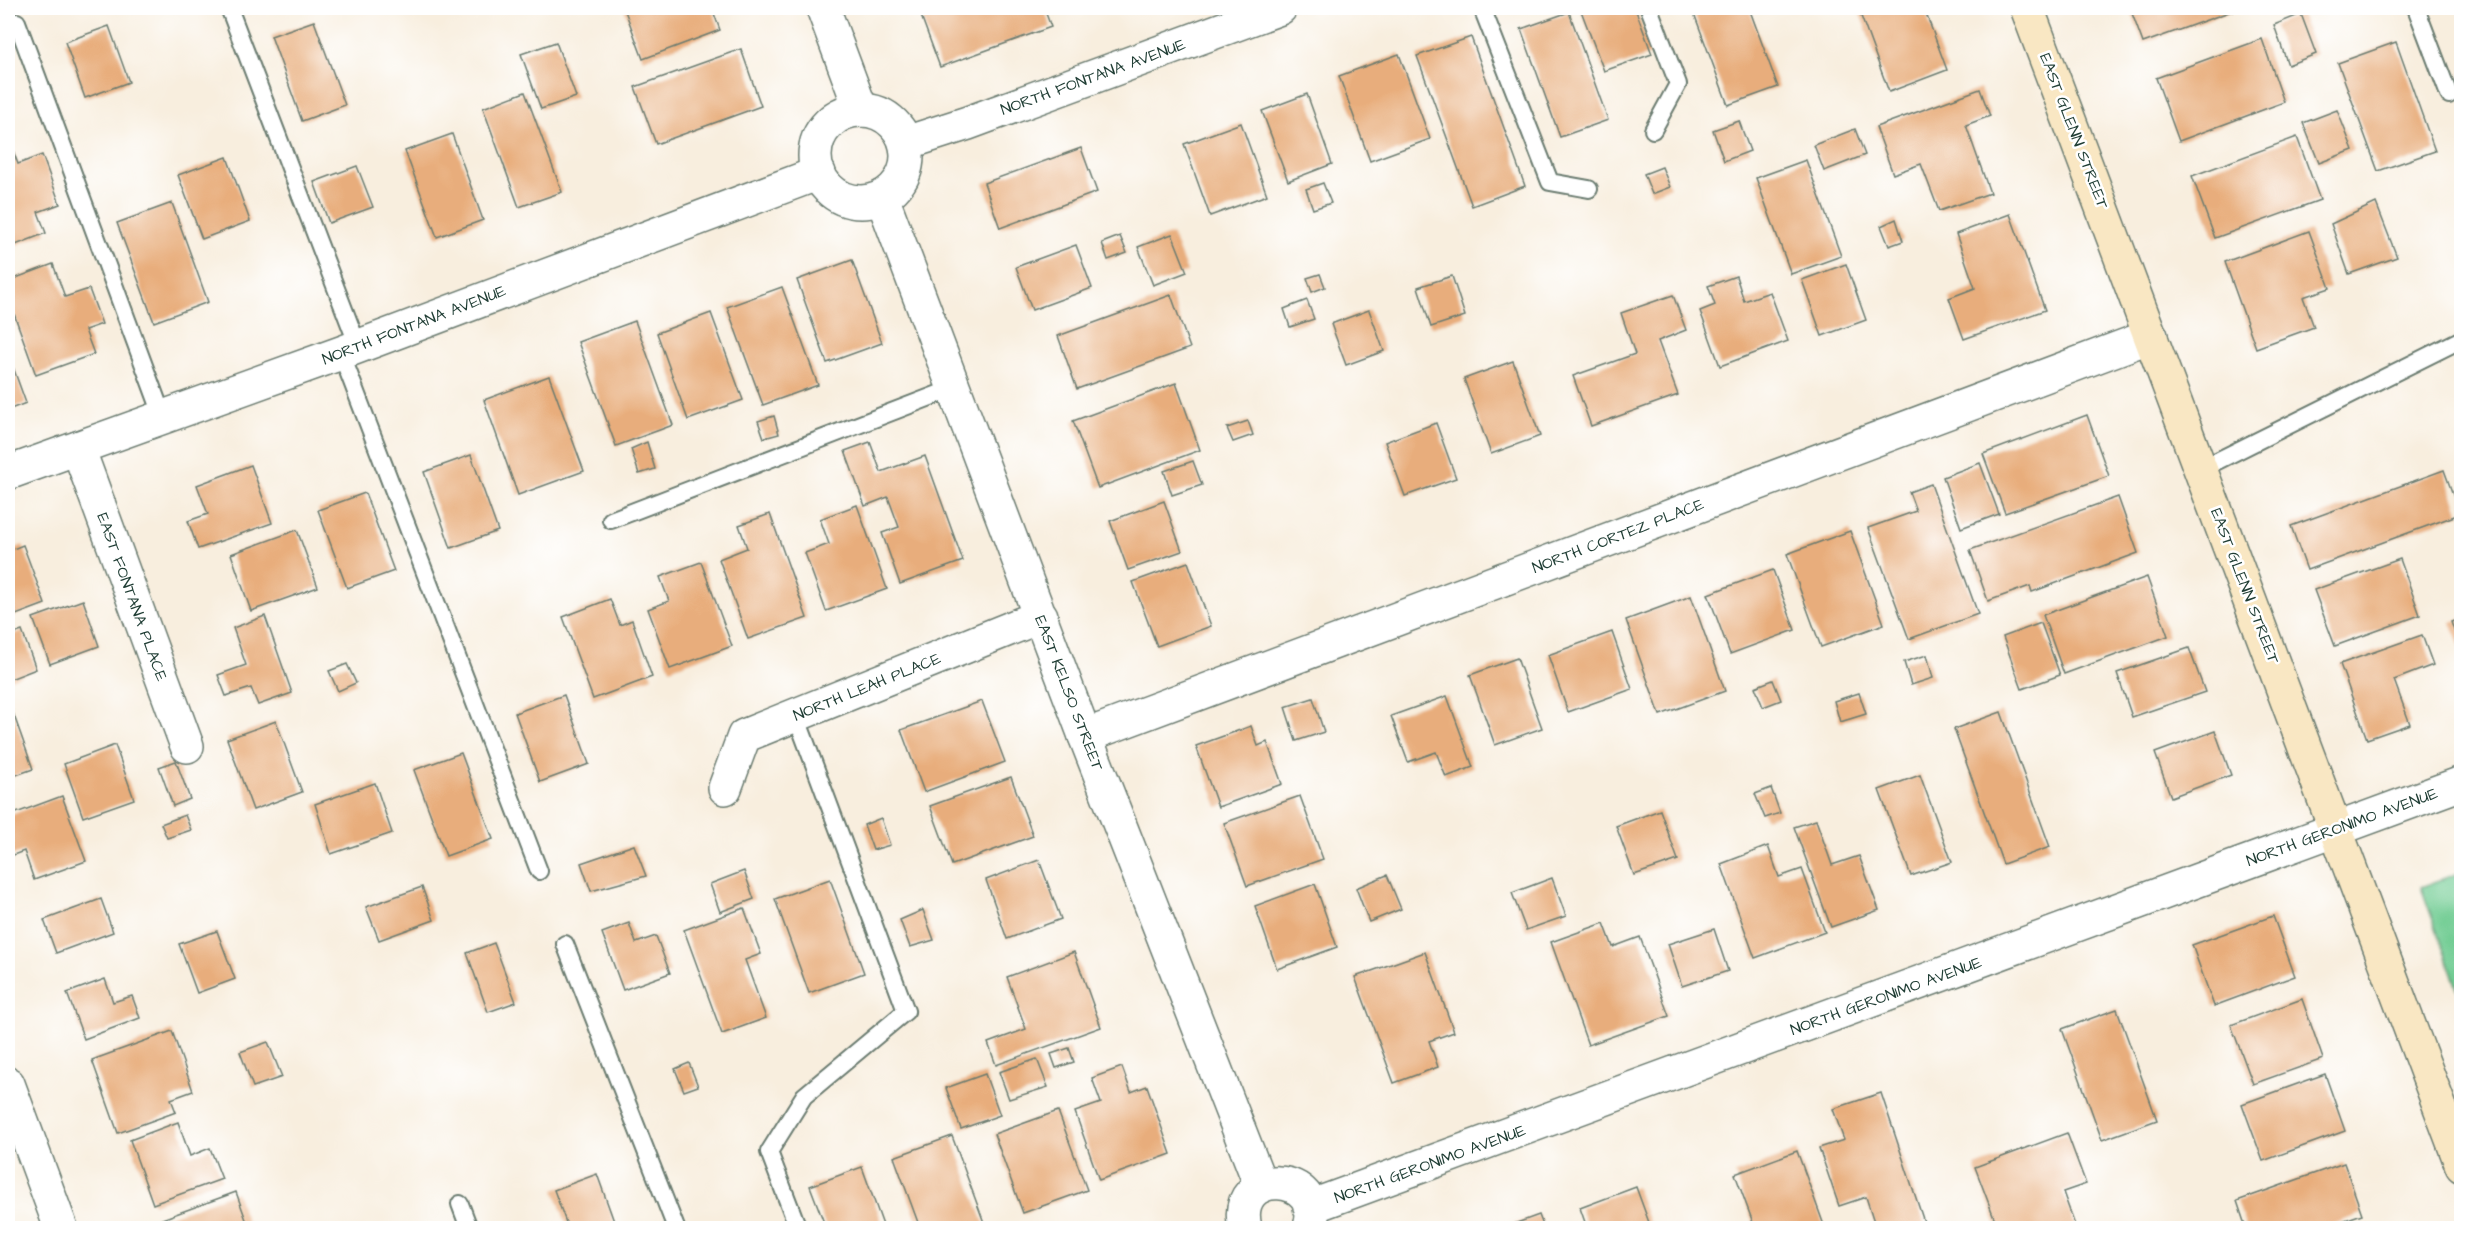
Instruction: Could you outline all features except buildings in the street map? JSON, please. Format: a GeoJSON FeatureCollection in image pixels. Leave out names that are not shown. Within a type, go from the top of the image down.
{"type":"FeatureCollection","features":[{"type":"Feature","properties":{"kind":"street"},"geometry":{"type":"LineString","coordinates":[[824,8],[861,110]]}},
{"type":"Feature","properties":{"kind":"street","name":"NORTH FONTANA AVENUE"},"geometry":{"type":"LineString","coordinates":[[906,143],[979,119],[1280,8]]}},
{"type":"Feature","properties":{"kind":"street","name":"EAST GLENN STREET"},"geometry":{"type":"LineString","coordinates":[[2027,8],[2462,1166]]}},
{"type":"Feature","properties":{"kind":"street"},"geometry":{"type":"LineString","coordinates":[[861,110],[877,113],[889,119],[900,130],[906,143],[905,171],[898,184],[882,197],[860,202],[844,199],[831,190],[819,173],[816,147],[821,132],[832,120],[845,113],[861,110]]}},
{"type":"Feature","properties":{"kind":"street","name":"NORTH FONTANA AVENUE"},"geometry":{"type":"LineString","coordinates":[[8,473],[349,349],[819,173]]}},
{"type":"Feature","properties":{"kind":"street","name":"EAST KELSO STREET"},"geometry":{"type":"LineString","coordinates":[[882,197],[1085,736],[1261,1186]]}},
{"type":"Feature","properties":{"kind":"street","name":"NORTH CORTEZ PLACE"},"geometry":{"type":"LineString","coordinates":[[1085,736],[2151,336]]}},
{"type":"Feature","properties":{"kind":"street","name":"EAST FONTANA PLACE"},"geometry":{"type":"LineString","coordinates":[[78,447],[187,746]]}},
{"type":"Feature","properties":{"kind":"street","name":"NORTH LEAH PLACE"},"geometry":{"type":"LineString","coordinates":[[725,788],[744,736],[1041,616]]}},
{"type":"Feature","properties":{"kind":"street","name":"NORTH GERONIMO AVENUE"},"geometry":{"type":"LineString","coordinates":[[1310,1218],[2462,783]]}},
{"type":"Feature","properties":{"kind":"street"},"geometry":{"type":"LineString","coordinates":[[8,1084],[61,1228]]}},
{"type":"Feature","properties":{"kind":"street"},"geometry":{"type":"LineString","coordinates":[[1245,1228],[1244,1207],[1249,1196],[1261,1186],[1279,1182],[1291,1184],[1300,1191],[1310,1218]]}},
{"type":"Feature","properties":{"kind":"lane"},"geometry":{"type":"LineString","coordinates":[[230,8],[349,349],[539,871]]}},
{"type":"Feature","properties":{"kind":"lane"},"geometry":{"type":"LineString","coordinates":[[1482,8],[1550,182],[1588,189]]}},
{"type":"Feature","properties":{"kind":"lane"},"geometry":{"type":"LineString","coordinates":[[1649,8],[1678,84],[1653,130]]}},
{"type":"Feature","properties":{"kind":"lane"},"geometry":{"type":"LineString","coordinates":[[2416,8],[2449,95]]}},
{"type":"Feature","properties":{"kind":"lane"},"geometry":{"type":"LineString","coordinates":[[17,22],[163,417]]}},
{"type":"Feature","properties":{"kind":"lane"},"geometry":{"type":"LineString","coordinates":[[2201,469],[2462,339]]}},
{"type":"Feature","properties":{"kind":"lane"},"geometry":{"type":"LineString","coordinates":[[612,520],[954,388]]}},
{"type":"Feature","properties":{"kind":"lane"},"geometry":{"type":"LineString","coordinates":[[796,716],[906,1011],[804,1096],[770,1152],[798,1228]]}},
{"type":"Feature","properties":{"kind":"lane"},"geometry":{"type":"LineString","coordinates":[[565,944],[676,1228]]}},
{"type":"Feature","properties":{"kind":"lane"},"geometry":{"type":"LineString","coordinates":[[460,1204],[469,1228]]}},
{"type":"Feature","properties":{"kind":"green space"},"geometry":{"type":"Polygon","coordinates":[[[2461,872],[2461,999],[2421,887],[2461,872]]]}}]}
